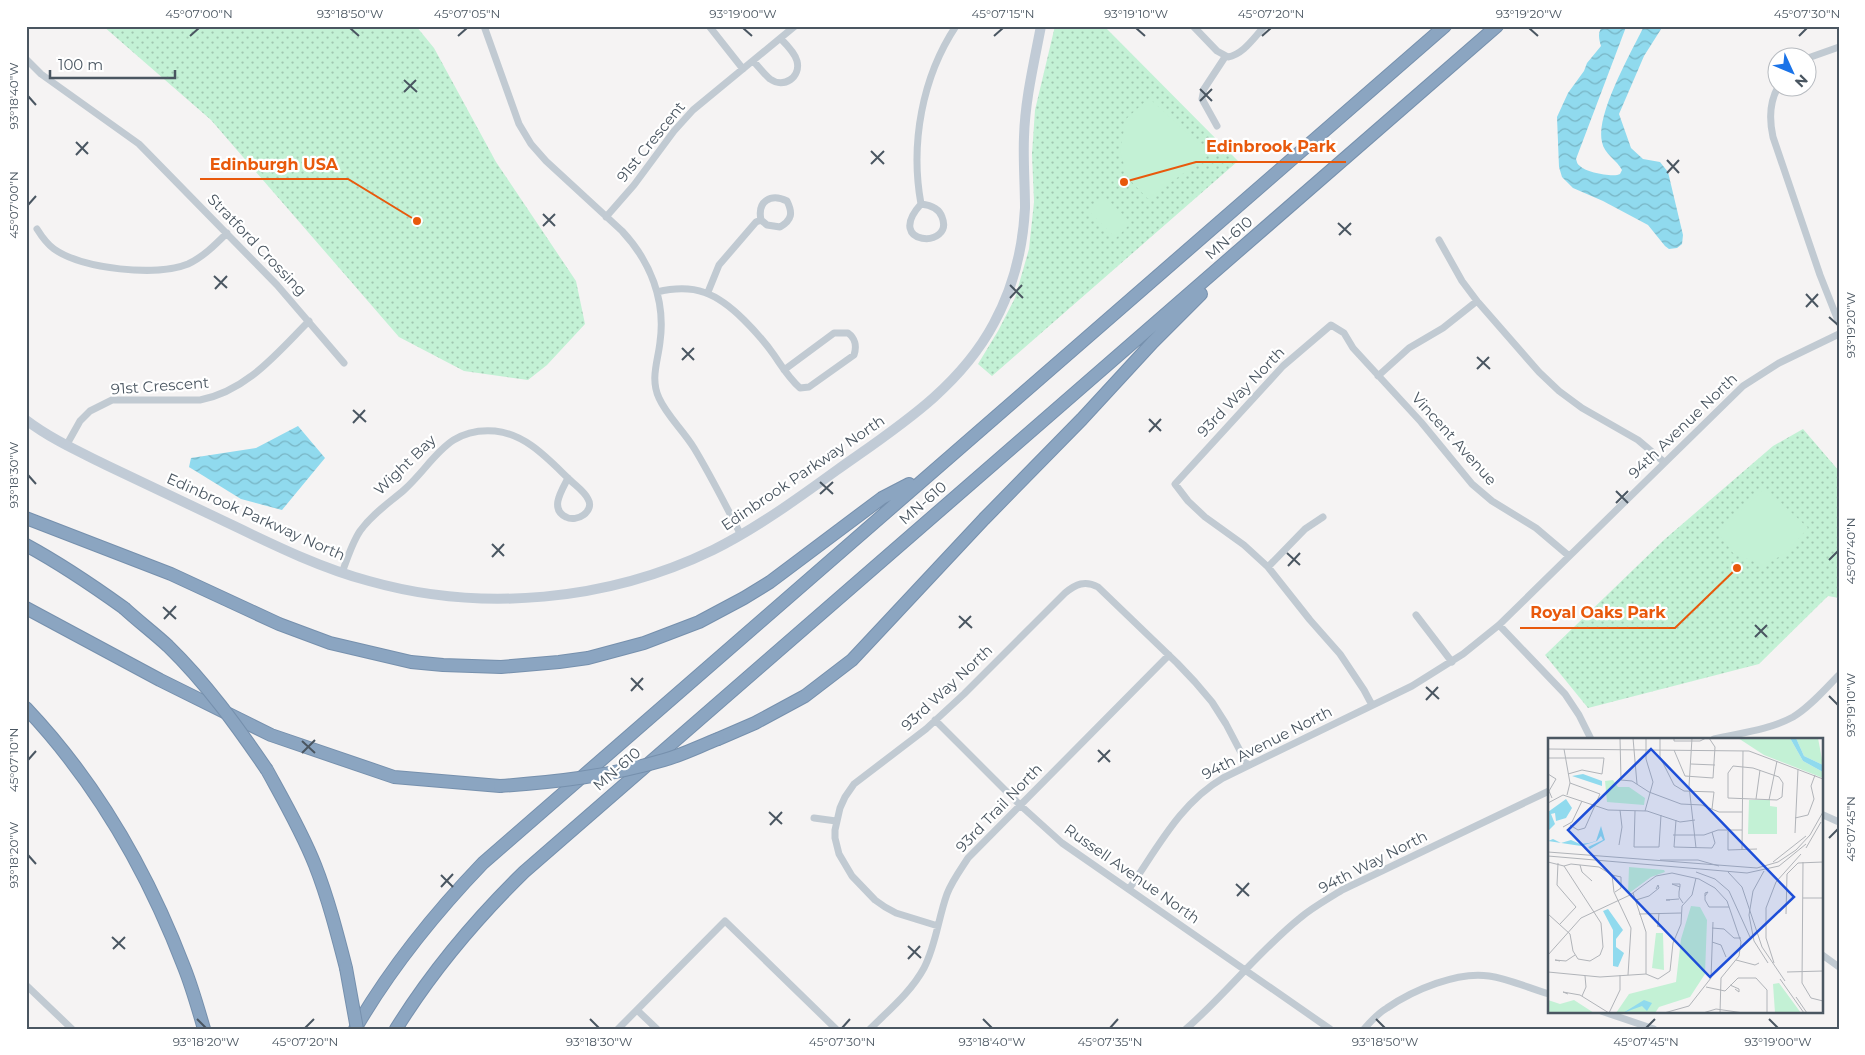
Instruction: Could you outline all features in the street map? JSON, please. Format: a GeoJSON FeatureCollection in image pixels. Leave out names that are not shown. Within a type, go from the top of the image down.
{"type":"FeatureCollection","features":[{"type":"Feature","properties":{"kind":"highway","name":"MN-610"},"geometry":{"type":"LineString","coordinates":[[356,1029],[374,996],[421,932],[451,896],[483,863],[1445,26]]}},
{"type":"Feature","properties":{"kind":"highway","name":"MN-610"},"geometry":{"type":"LineString","coordinates":[[396,1029],[444,958],[471,926],[524,872],[1497,26]]}},
{"type":"Feature","properties":{"kind":"highway"},"geometry":{"type":"LineString","coordinates":[[26,608],[160,680],[271,736],[394,777],[500,786],[558,782],[620,772],[666,760],[755,723],[805,696],[852,660],[1181,313],[1429,86]]}},
{"type":"Feature","properties":{"kind":"highway"},"geometry":{"type":"LineString","coordinates":[[26,518],[171,574],[302,634],[330,643],[411,662],[501,667],[588,658],[671,634],[731,605],[770,582],[882,498],[925,477]]}},
{"type":"Feature","properties":{"kind":"highway"},"geometry":{"type":"LineString","coordinates":[[26,545],[51,558],[92,584],[124,608],[167,646],[232,720],[267,770],[315,864],[346,968],[356,1029]]}},
{"type":"Feature","properties":{"kind":"highway"},"geometry":{"type":"LineString","coordinates":[[26,708],[73,762],[104,806],[148,884],[185,968],[204,1029]]}},
{"type":"Feature","properties":{"kind":"street"},"geometry":{"type":"LineString","coordinates":[[484,26],[519,124],[531,144],[546,161],[631,240],[640,252],[657,292],[660,304],[661,330],[654,377],[658,398],[694,447],[741,535]]}},
{"type":"Feature","properties":{"kind":"street"},"geometry":{"type":"LineString","coordinates":[[709,26],[743,69]]}},
{"type":"Feature","properties":{"kind":"street","name":"91st Crescent"},"geometry":{"type":"LineString","coordinates":[[606,216],[632,187],[674,131],[693,110],[754,62],[794,26]]}},
{"type":"Feature","properties":{"kind":"street"},"geometry":{"type":"LineString","coordinates":[[921,204],[929,205],[942,216],[944,223],[942,230],[934,238],[928,240],[919,239],[913,234],[910,220],[921,204],[916,166],[918,138],[928,84],[939,57],[956,26]]}},
{"type":"Feature","properties":{"kind":"street","name":"Edinbrook Parkway North"},"geometry":{"type":"LineString","coordinates":[[26,420],[66,446],[277,546],[370,582],[432,594],[484,598],[536,597],[589,590],[641,578],[687,562],[741,535],[796,500],[928,404],[965,366],[990,330],[1010,286],[1022,236],[1026,113],[1041,26]]}},
{"type":"Feature","properties":{"kind":"street"},"geometry":{"type":"LineString","coordinates":[[1193,26],[1225,57],[1235,56],[1265,26]]}},
{"type":"Feature","properties":{"kind":"street"},"geometry":{"type":"LineString","coordinates":[[754,62],[771,79],[785,83],[792,79],[797,72],[796,59],[781,39]]}},
{"type":"Feature","properties":{"kind":"street"},"geometry":{"type":"LineString","coordinates":[[1818,54],[1839,47]]}},
{"type":"Feature","properties":{"kind":"street"},"geometry":{"type":"LineString","coordinates":[[1217,126],[1202,99],[1204,89],[1225,57]]}},
{"type":"Feature","properties":{"kind":"street","name":"Stratford Crossing"},"geometry":{"type":"LineString","coordinates":[[26,59],[41,74],[139,144],[278,285],[344,363]]}},
{"type":"Feature","properties":{"kind":"street"},"geometry":{"type":"LineString","coordinates":[[1774,98],[1770,108],[1770,123],[1773,137],[1820,275],[1839,323]]}},
{"type":"Feature","properties":{"kind":"street"},"geometry":{"type":"LineString","coordinates":[[779,197],[787,200],[792,214],[786,224],[774,228],[761,220],[762,205],[767,199],[779,197]]}},
{"type":"Feature","properties":{"kind":"street"},"geometry":{"type":"LineString","coordinates":[[708,292],[719,265],[756,222],[761,220]]}},
{"type":"Feature","properties":{"kind":"street"},"geometry":{"type":"LineString","coordinates":[[37,229],[52,248],[75,259],[106,267],[163,270],[188,264],[200,257],[227,233]]}},
{"type":"Feature","properties":{"kind":"street"},"geometry":{"type":"LineString","coordinates":[[1439,240],[1462,281],[1477,301],[1539,372],[1582,408],[1638,440],[1664,462]]}},
{"type":"Feature","properties":{"kind":"street"},"geometry":{"type":"LineString","coordinates":[[657,292],[679,288],[708,292],[724,301],[751,327],[774,355],[789,378],[800,388],[810,387],[854,355],[856,350],[855,342],[848,333],[834,333],[784,370]]}},
{"type":"Feature","properties":{"kind":"street"},"geometry":{"type":"LineString","coordinates":[[1378,376],[1409,348],[1443,328],[1477,301]]}},
{"type":"Feature","properties":{"kind":"street","name":"91st Crescent"},"geometry":{"type":"LineString","coordinates":[[66,446],[80,421],[98,406],[112,400],[200,400],[213,398],[228,392],[252,377],[309,321]]}},
{"type":"Feature","properties":{"kind":"street","name":"Vincent Avenue"},"geometry":{"type":"LineString","coordinates":[[1332,325],[1344,333],[1354,348],[1421,422],[1472,484],[1492,500],[1536,528],[1569,556]]}},
{"type":"Feature","properties":{"kind":"street","name":"93rd Way North"},"geometry":{"type":"LineString","coordinates":[[1268,567],[1244,545],[1205,517],[1188,501],[1175,484],[1283,366],[1332,325]]}},
{"type":"Feature","properties":{"kind":"street","name":"94th Avenue North"},"geometry":{"type":"LineString","coordinates":[[1129,889],[1189,803],[1210,785],[1412,686],[1452,662],[1499,625],[1743,386],[1779,363],[1839,334]]}},
{"type":"Feature","properties":{"kind":"street","name":"Wight Bay"},"geometry":{"type":"LineString","coordinates":[[342,572],[359,532],[372,516],[403,491],[438,451],[451,441],[465,435],[488,431],[511,435],[526,441],[582,490],[590,503],[589,509],[585,514],[572,519],[565,517],[559,512],[557,504],[568,478]]}},
{"type":"Feature","properties":{"kind":"street"},"geometry":{"type":"LineString","coordinates":[[1323,518],[1305,529],[1268,567],[1314,626],[1340,654],[1372,705]]}},
{"type":"Feature","properties":{"kind":"street","name":"93rd Way North"},"geometry":{"type":"LineString","coordinates":[[836,821],[845,797],[854,784],[935,720],[964,694],[1065,593],[1076,585],[1093,584],[1104,592],[1169,655]]}},
{"type":"Feature","properties":{"kind":"street"},"geometry":{"type":"LineString","coordinates":[[1416,615],[1452,662]]}},
{"type":"Feature","properties":{"kind":"street"},"geometry":{"type":"LineString","coordinates":[[1499,625],[1565,694],[1579,715],[1590,738]]}},
{"type":"Feature","properties":{"kind":"street"},"geometry":{"type":"LineString","coordinates":[[1169,655],[1212,702],[1248,766]]}},
{"type":"Feature","properties":{"kind":"street","name":"93rd Trail North"},"geometry":{"type":"LineString","coordinates":[[870,1029],[915,982],[930,955],[948,894],[968,858],[1169,655]]}},
{"type":"Feature","properties":{"kind":"street"},"geometry":{"type":"LineString","coordinates":[[1727,737],[1766,727],[1794,716],[1806,708],[1839,675]]}},
{"type":"Feature","properties":{"kind":"street","name":"Russell Avenue North"},"geometry":{"type":"LineString","coordinates":[[935,720],[1020,805],[1062,843],[1330,1029]]}},
{"type":"Feature","properties":{"kind":"street","name":"94th Way North"},"geometry":{"type":"LineString","coordinates":[[1186,1029],[1281,935],[1322,902],[1342,890],[1548,791]]}},
{"type":"Feature","properties":{"kind":"street"},"geometry":{"type":"LineString","coordinates":[[1822,814],[1839,822]]}},
{"type":"Feature","properties":{"kind":"street"},"geometry":{"type":"LineString","coordinates":[[814,818],[836,821],[836,846],[842,862],[852,876],[885,908],[938,926]]}},
{"type":"Feature","properties":{"kind":"street"},"geometry":{"type":"LineString","coordinates":[[618,1029],[725,921],[836,1029]]}},
{"type":"Feature","properties":{"kind":"street"},"geometry":{"type":"LineString","coordinates":[[1822,955],[1839,967]]}},
{"type":"Feature","properties":{"kind":"street"},"geometry":{"type":"LineString","coordinates":[[1364,1029],[1386,1008],[1454,977],[1470,975],[1488,976],[1548,994]]}},
{"type":"Feature","properties":{"kind":"street"},"geometry":{"type":"LineString","coordinates":[[26,985],[72,1029]]}},
{"type":"Feature","properties":{"kind":"street"},"geometry":{"type":"LineString","coordinates":[[637,1010],[657,1029]]}},
{"type":"Feature","properties":{"kind":"street"},"geometry":{"type":"LineString","coordinates":[[1604,1012],[1654,1029]]}},
{"type":"Feature","properties":{"kind":"green space"},"geometry":{"type":"Polygon","coordinates":[[[103,26],[416,26],[434,48],[496,162],[576,281],[585,324],[547,365],[528,380],[464,371],[399,337],[211,120],[103,26]]]}},
{"type":"Feature","properties":{"kind":"green space"},"geometry":{"type":"Polygon","coordinates":[[[1055,26],[1104,26],[1238,161],[992,376],[978,364],[1015,298],[1029,249],[1034,202],[1032,154],[1035,110],[1055,26]]]}},
{"type":"Feature","properties":{"kind":"green space"},"geometry":{"type":"Polygon","coordinates":[[[1149,98],[1210,154],[1148,199],[1128,178],[1120,151],[1126,119],[1149,98]]]}},
{"type":"Feature","properties":{"kind":"green space"},"geometry":{"type":"Polygon","coordinates":[[[1104,196],[1131,223],[1116,238],[1089,211],[1104,196]]]}},
{"type":"Feature","properties":{"kind":"green space"},"geometry":{"type":"Polygon","coordinates":[[[1803,429],[1839,471],[1839,598],[1828,596],[1759,664],[1588,708],[1545,655],[1665,539],[1773,446],[1803,429]]]}},
{"type":"Feature","properties":{"kind":"green space"},"geometry":{"type":"Polygon","coordinates":[[[1765,488],[1808,528],[1785,554],[1762,565],[1733,553],[1718,532],[1765,488]]]}},
{"type":"Feature","properties":{"kind":"water"},"geometry":{"type":"Polygon","coordinates":[[[1603,26],[1626,27],[1576,159],[1577,162],[1583,168],[1593,172],[1606,175],[1620,174],[1622,170],[1603,146],[1601,130],[1604,116],[1616,83],[1644,26],[1663,26],[1644,56],[1619,114],[1631,148],[1643,159],[1660,162],[1668,172],[1683,235],[1682,244],[1677,248],[1669,249],[1648,225],[1603,201],[1573,188],[1562,177],[1559,167],[1557,117],[1568,93],[1584,71],[1587,63],[1601,46],[1599,33],[1603,26]]]}},
{"type":"Feature","properties":{"kind":"water"},"geometry":{"type":"Polygon","coordinates":[[[298,426],[325,458],[282,510],[241,499],[189,467],[191,458],[256,448],[298,426]]]}},
{"type":"Feature","properties":{"kind":"place","name":"Edinbrook Park"},"geometry":{"type":"Point","coordinates":[1124,182]}},
{"type":"Feature","properties":{"kind":"place","name":"Edinburgh USA"},"geometry":{"type":"Point","coordinates":[417,221]}},
{"type":"Feature","properties":{"kind":"place","name":"Royal Oaks Park"},"geometry":{"type":"Point","coordinates":[1737,568]}}]}
